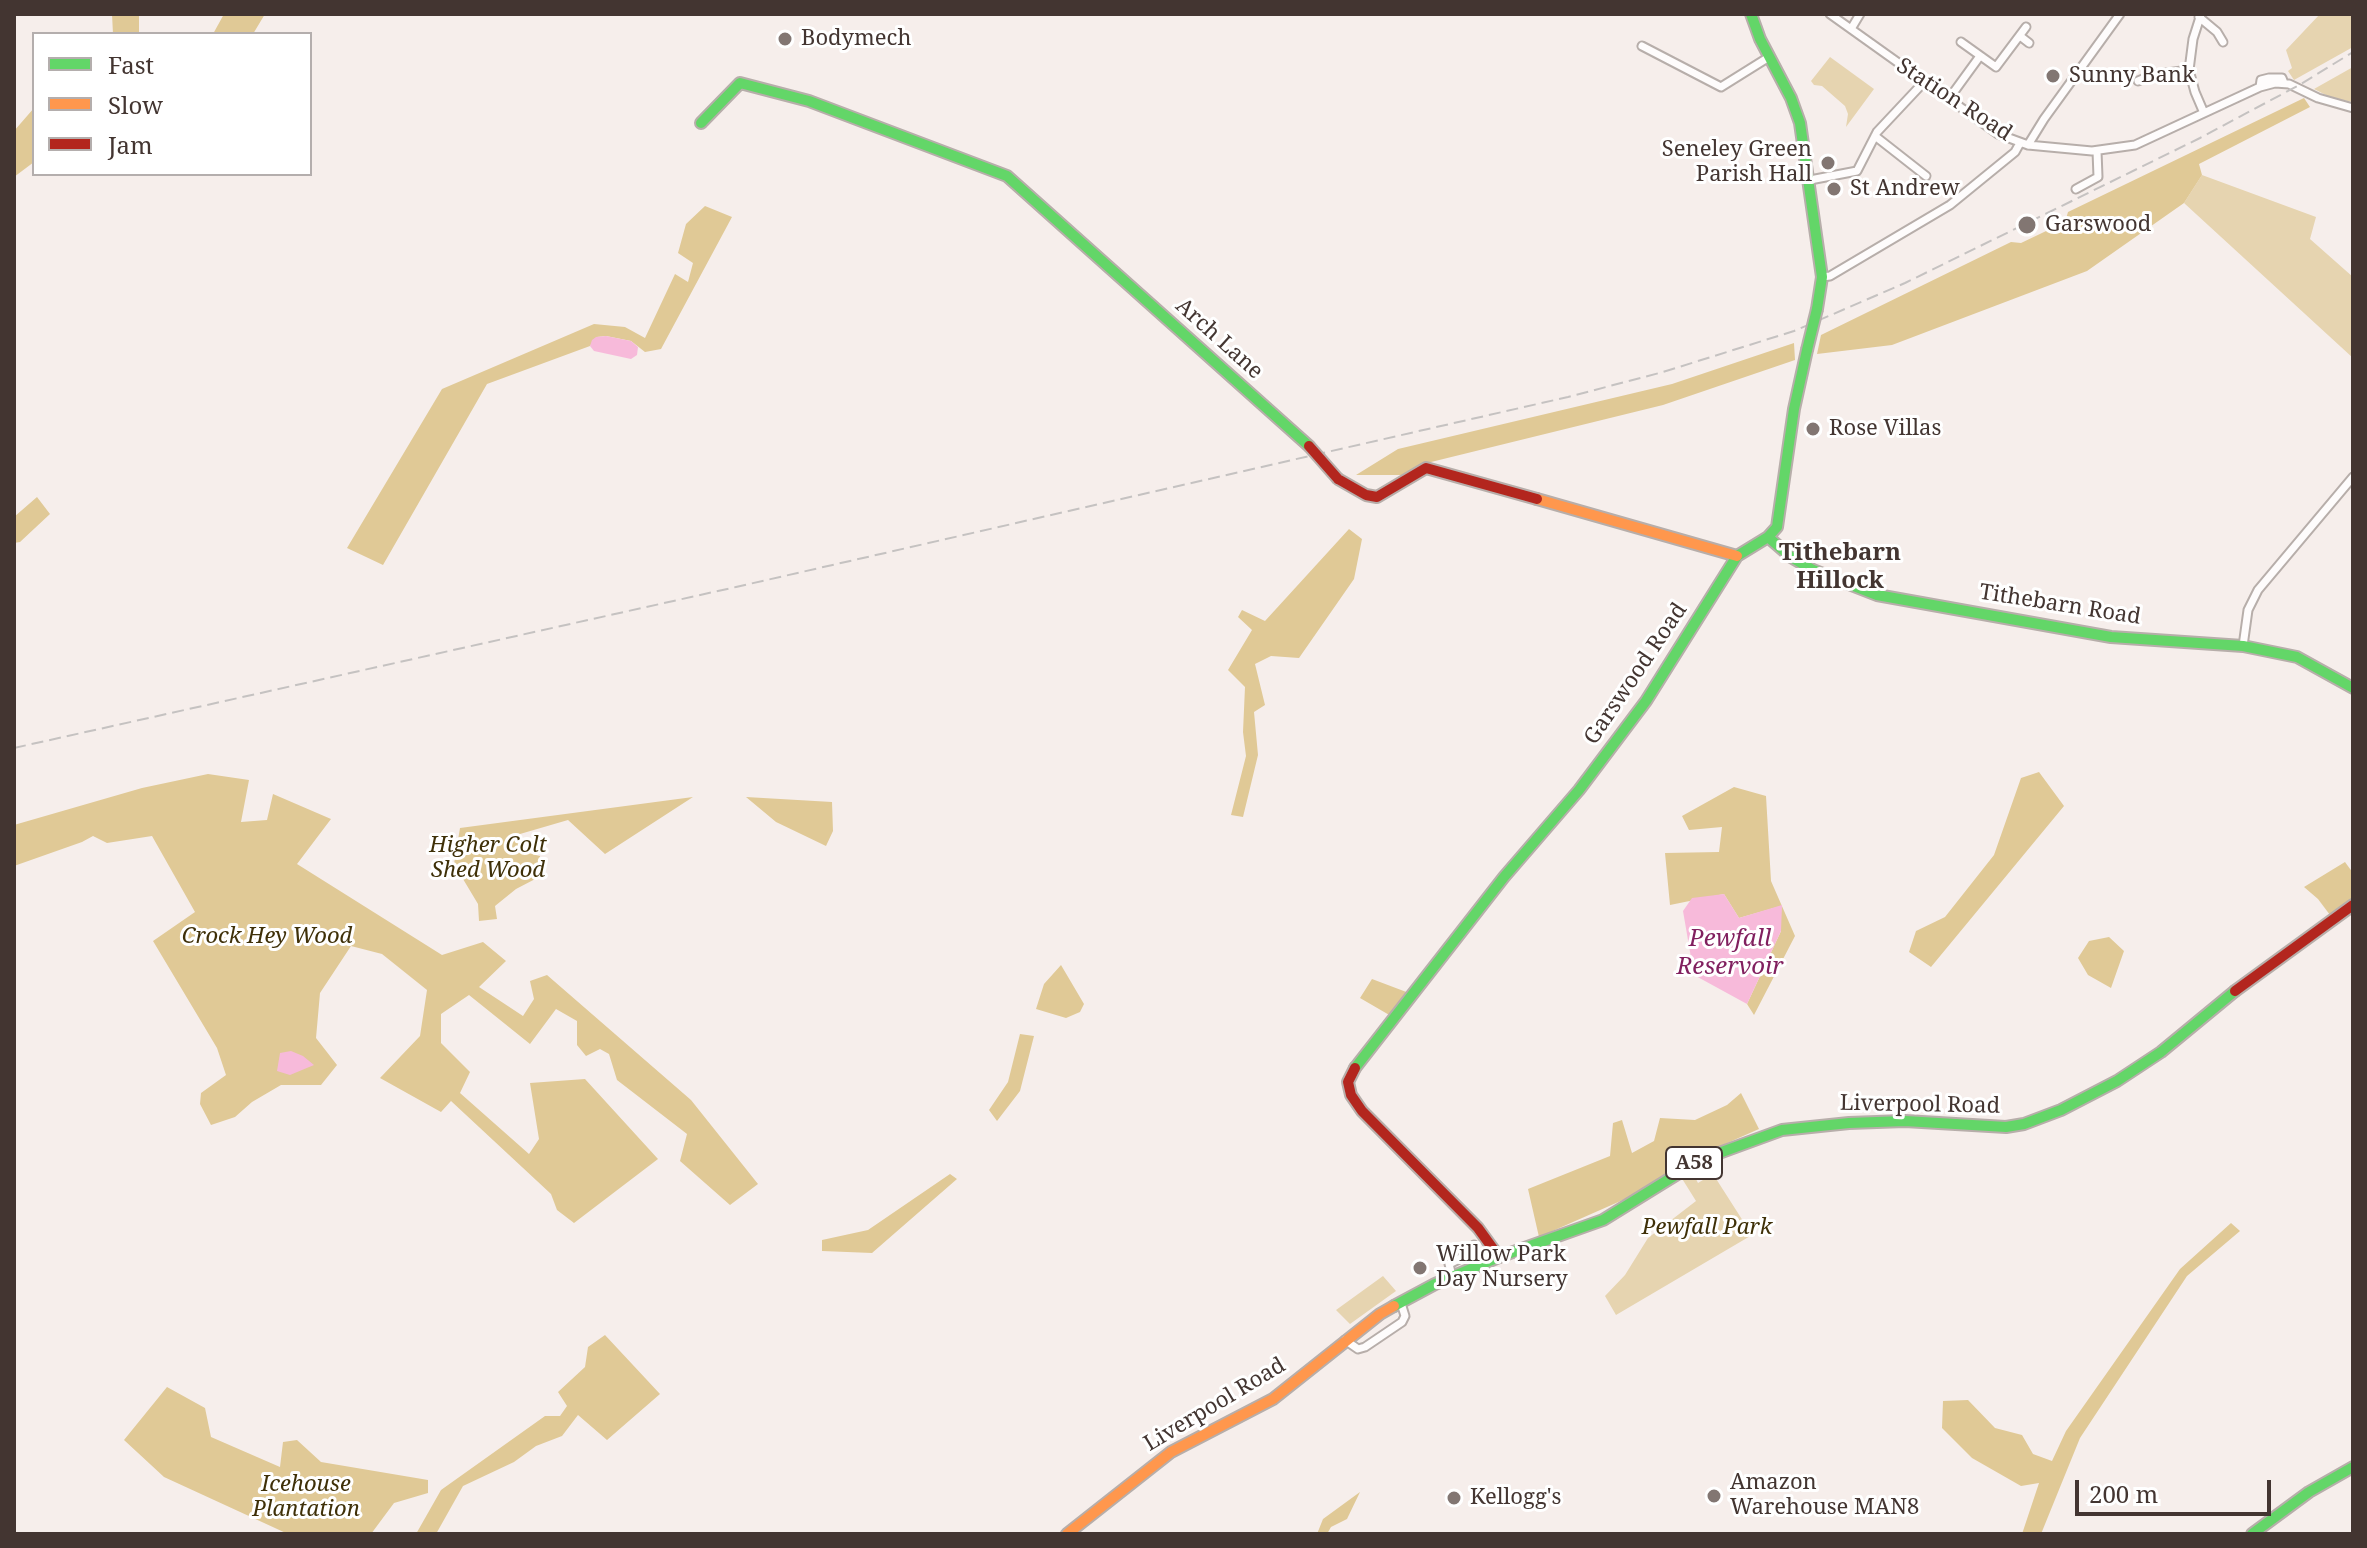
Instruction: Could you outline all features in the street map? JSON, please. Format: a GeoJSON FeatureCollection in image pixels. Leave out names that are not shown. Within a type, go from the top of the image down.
{"type":"FeatureCollection","features":[{"type":"Feature","properties":{"kind":"main road"},"geometry":{"type":"LineString","coordinates":[[1751,14],[1797,111],[1810,180],[1822,277],[1794,409],[1777,527],[1768,537]]}},
{"type":"Feature","properties":{"kind":"main road","name":"Arch Lane"},"geometry":{"type":"LineString","coordinates":[[701,123],[740,83],[809,101],[1007,176],[1309,446],[1338,479],[1366,495],[1377,497],[1426,468],[1737,556]]}},
{"type":"Feature","properties":{"kind":"main road","name":"Garswood Road"},"geometry":{"type":"LineString","coordinates":[[1499,1257],[1478,1228],[1362,1111],[1351,1095],[1348,1082],[1354,1069],[1504,877],[1579,790],[1646,701],[1737,556],[1768,537]]}},
{"type":"Feature","properties":{"kind":"main road","name":"Tithebarn Road"},"geometry":{"type":"LineString","coordinates":[[1768,537],[1791,557],[1813,570],[1877,595],[2111,637],[2243,646],[2297,657],[2353,688]]}},
{"type":"Feature","properties":{"kind":"main road","name":"Liverpool Road"},"geometry":{"type":"LineString","coordinates":[[1067,1534],[1165,1456],[1273,1399],[1345,1340],[1400,1302],[1452,1276],[1603,1220],[1700,1160],[1782,1130],[1905,1121],[2006,1127],[2050,1115],[2086,1099],[2161,1052],[2247,981],[2353,906]]}},
{"type":"Feature","properties":{"kind":"main road"},"geometry":{"type":"LineString","coordinates":[[2252,1534],[2309,1492],[2353,1467]]}},
{"type":"Feature","properties":{"kind":"street","name":"Station Road"},"geometry":{"type":"LineString","coordinates":[[1830,14],[1998,134],[2024,144],[2094,151],[2135,145],[2260,87],[2284,83],[2318,98],[2353,108]]}},
{"type":"Feature","properties":{"kind":"street"},"geometry":{"type":"LineString","coordinates":[[1851,29],[1860,14]]}},
{"type":"Feature","properties":{"kind":"street"},"geometry":{"type":"LineString","coordinates":[[1822,277],[1830,276],[1950,205],[2015,152],[2044,119],[2120,14]]}},
{"type":"Feature","properties":{"kind":"street"},"geometry":{"type":"LineString","coordinates":[[2200,16],[2223,38]]}},
{"type":"Feature","properties":{"kind":"street"},"geometry":{"type":"LineString","coordinates":[[2200,16],[2189,70],[2204,113]]}},
{"type":"Feature","properties":{"kind":"street"},"geometry":{"type":"LineString","coordinates":[[1961,42],[1996,67],[2026,27]]}},
{"type":"Feature","properties":{"kind":"street"},"geometry":{"type":"LineString","coordinates":[[2020,36],[2029,43]]}},
{"type":"Feature","properties":{"kind":"street"},"geometry":{"type":"LineString","coordinates":[[1642,46],[1721,87],[1769,57]]}},
{"type":"Feature","properties":{"kind":"street"},"geometry":{"type":"LineString","coordinates":[[1948,100],[1980,56]]}},
{"type":"Feature","properties":{"kind":"street"},"geometry":{"type":"LineString","coordinates":[[2138,81],[2148,74],[2189,70]]}},
{"type":"Feature","properties":{"kind":"street"},"geometry":{"type":"LineString","coordinates":[[1810,180],[1853,173],[1875,136],[1923,83]]}},
{"type":"Feature","properties":{"kind":"street"},"geometry":{"type":"LineString","coordinates":[[1875,136],[1926,176]]}},
{"type":"Feature","properties":{"kind":"street"},"geometry":{"type":"LineString","coordinates":[[2078,177],[2079,188],[2098,177],[2094,151]]}},
{"type":"Feature","properties":{"kind":"street"},"geometry":{"type":"LineString","coordinates":[[1911,175],[1916,168]]}},
{"type":"Feature","properties":{"kind":"street"},"geometry":{"type":"LineString","coordinates":[[2243,646],[2248,610],[2258,590],[2353,477]]}},
{"type":"Feature","properties":{"kind":"street","name":"Liverpool Road"},"geometry":{"type":"LineString","coordinates":[[1452,1276],[1449,1264],[1463,1257],[1469,1246]]}},
{"type":"Feature","properties":{"kind":"street"},"geometry":{"type":"LineString","coordinates":[[1345,1340],[1358,1349],[1365,1347],[1402,1322],[1405,1316],[1400,1302]]}},
{"type":"Feature","properties":{"kind":"green space"},"geometry":{"type":"Polygon","coordinates":[[[112,14],[139,14],[139,32],[113,32],[112,14]]]}},
{"type":"Feature","properties":{"kind":"green space"},"geometry":{"type":"Polygon","coordinates":[[[224,14],[265,14],[254,32],[214,32],[224,14]]]}},
{"type":"Feature","properties":{"kind":"green space"},"geometry":{"type":"Polygon","coordinates":[[[2320,14],[2353,14],[2353,47],[2294,80],[2288,71],[2292,68],[2286,50],[2320,14]]]}},
{"type":"Feature","properties":{"kind":"green space"},"geometry":{"type":"Polygon","coordinates":[[[1830,57],[1874,89],[1846,127],[1848,114],[1845,106],[1822,86],[1814,85],[1811,81],[1830,57]]]}},
{"type":"Feature","properties":{"kind":"green space"},"geometry":{"type":"Polygon","coordinates":[[[2353,67],[2353,102],[2332,98],[2314,89],[2353,67]]]}},
{"type":"Feature","properties":{"kind":"green space"},"geometry":{"type":"Polygon","coordinates":[[[2304,98],[2310,107],[2199,164],[2202,175],[2184,203],[2087,271],[1892,345],[1817,354],[1821,335],[2011,242],[2021,243],[2065,222],[2068,212],[2304,98]]]}},
{"type":"Feature","properties":{"kind":"green space"},"geometry":{"type":"Polygon","coordinates":[[[32,110],[32,164],[14,177],[14,131],[32,110]]]}},
{"type":"Feature","properties":{"kind":"green space"},"geometry":{"type":"Polygon","coordinates":[[[2202,175],[2316,217],[2310,239],[2353,277],[2353,358],[2184,203],[2202,175]]]}},
{"type":"Feature","properties":{"kind":"green space"},"geometry":{"type":"Polygon","coordinates":[[[705,206],[732,217],[661,349],[645,352],[631,341],[597,337],[590,346],[487,384],[383,565],[347,548],[442,389],[594,324],[625,327],[645,338],[675,274],[688,282],[693,263],[678,253],[686,224],[705,206]]]}},
{"type":"Feature","properties":{"kind":"green space"},"geometry":{"type":"Polygon","coordinates":[[[1794,343],[1795,360],[1663,405],[1427,463],[1403,475],[1356,475],[1398,449],[1672,384],[1794,343]]]}},
{"type":"Feature","properties":{"kind":"green space"},"geometry":{"type":"Polygon","coordinates":[[[37,497],[50,514],[20,542],[14,543],[14,517],[37,497]]]}},
{"type":"Feature","properties":{"kind":"green space"},"geometry":{"type":"Polygon","coordinates":[[[1349,529],[1362,539],[1354,579],[1299,658],[1271,656],[1255,664],[1265,705],[1254,712],[1258,755],[1243,817],[1231,815],[1246,756],[1243,732],[1245,687],[1228,670],[1252,630],[1238,617],[1242,610],[1265,621],[1349,529]]]}},
{"type":"Feature","properties":{"kind":"green space"},"geometry":{"type":"Polygon","coordinates":[[[2039,772],[2064,806],[1931,967],[1909,952],[1916,931],[1945,917],[1994,855],[2021,778],[2039,772]]]}},
{"type":"Feature","properties":{"kind":"green space","name":"Crock Hey Wood"},"geometry":{"type":"Polygon","coordinates":[[[208,774],[249,780],[241,822],[267,820],[273,794],[331,819],[297,864],[442,955],[483,942],[506,961],[479,987],[523,1016],[534,999],[530,981],[547,975],[691,1100],[758,1184],[730,1205],[680,1161],[687,1134],[617,1080],[609,1054],[600,1049],[586,1056],[577,1045],[577,1021],[556,1009],[530,1044],[469,995],[441,1014],[441,1043],[470,1072],[460,1093],[529,1154],[539,1139],[530,1083],[585,1079],[658,1159],[574,1223],[557,1210],[551,1194],[451,1101],[441,1112],[380,1078],[420,1036],[427,990],[382,954],[351,946],[320,993],[316,1038],[337,1065],[321,1085],[281,1085],[252,1102],[235,1117],[211,1125],[200,1104],[201,1093],[226,1075],[217,1048],[153,941],[195,912],[152,836],[107,843],[93,836],[14,866],[14,825],[142,788],[208,774]]]}},
{"type":"Feature","properties":{"kind":"green space"},"geometry":{"type":"Polygon","coordinates":[[[1734,787],[1766,796],[1771,881],[1795,936],[1754,1015],[1747,1004],[1781,931],[1781,906],[1739,918],[1724,894],[1670,905],[1665,853],[1719,852],[1722,827],[1689,830],[1682,816],[1734,787]]]}},
{"type":"Feature","properties":{"kind":"green space","name":"Higher Colt Shed Wood"},"geometry":{"type":"Polygon","coordinates":[[[693,797],[605,854],[568,820],[520,834],[520,851],[540,856],[541,876],[516,889],[495,906],[497,919],[479,921],[478,904],[454,864],[460,828],[693,797]]]}},
{"type":"Feature","properties":{"kind":"green space"},"geometry":{"type":"Polygon","coordinates":[[[746,797],[832,802],[833,831],[826,846],[776,822],[746,797]]]}},
{"type":"Feature","properties":{"kind":"green space"},"geometry":{"type":"Polygon","coordinates":[[[2345,862],[2353,873],[2353,898],[2330,915],[2304,887],[2345,862]]]}},
{"type":"Feature","properties":{"kind":"green space"},"geometry":{"type":"Polygon","coordinates":[[[2109,937],[2124,951],[2111,988],[2088,975],[2078,958],[2089,941],[2109,937]]]}},
{"type":"Feature","properties":{"kind":"green space"},"geometry":{"type":"Polygon","coordinates":[[[1061,965],[1084,1004],[1080,1012],[1066,1018],[1036,1009],[1044,984],[1061,965]]]}},
{"type":"Feature","properties":{"kind":"green space"},"geometry":{"type":"Polygon","coordinates":[[[1372,979],[1409,993],[1391,1016],[1360,998],[1372,979]]]}},
{"type":"Feature","properties":{"kind":"green space"},"geometry":{"type":"Polygon","coordinates":[[[1020,1034],[1034,1036],[1020,1091],[997,1121],[989,1110],[1008,1082],[1020,1034]]]}},
{"type":"Feature","properties":{"kind":"green space"},"geometry":{"type":"Polygon","coordinates":[[[1741,1093],[1759,1129],[1682,1163],[1641,1192],[1539,1237],[1528,1189],[1610,1156],[1613,1123],[1622,1120],[1632,1153],[1654,1141],[1660,1118],[1695,1120],[1727,1105],[1741,1093]]]}},
{"type":"Feature","properties":{"kind":"green space","name":"Pewfall Park"},"geometry":{"type":"Polygon","coordinates":[[[1692,1171],[1698,1183],[1713,1174],[1752,1235],[1616,1315],[1605,1296],[1625,1275],[1648,1238],[1696,1201],[1681,1177],[1692,1171]]]}},
{"type":"Feature","properties":{"kind":"green space"},"geometry":{"type":"Polygon","coordinates":[[[950,1174],[957,1179],[872,1253],[822,1251],[822,1240],[868,1230],[950,1174]]]}},
{"type":"Feature","properties":{"kind":"green space"},"geometry":{"type":"Polygon","coordinates":[[[2231,1223],[2240,1231],[2187,1276],[2080,1438],[2041,1534],[2022,1534],[2039,1483],[2021,1486],[1972,1458],[1942,1428],[1943,1401],[1968,1400],[1995,1428],[2022,1435],[2033,1454],[2052,1461],[2066,1431],[2180,1269],[2231,1223]]]}},
{"type":"Feature","properties":{"kind":"green space"},"geometry":{"type":"Polygon","coordinates":[[[1383,1276],[1396,1291],[1350,1324],[1336,1310],[1383,1276]]]}},
{"type":"Feature","properties":{"kind":"green space"},"geometry":{"type":"Polygon","coordinates":[[[605,1335],[660,1394],[607,1440],[578,1415],[562,1436],[536,1446],[514,1462],[463,1486],[436,1534],[416,1534],[441,1490],[545,1416],[560,1416],[567,1406],[558,1392],[585,1367],[588,1347],[605,1335]]]}},
{"type":"Feature","properties":{"kind":"green space","name":"Icehouse Plantation"},"geometry":{"type":"Polygon","coordinates":[[[167,1387],[205,1408],[211,1437],[280,1467],[283,1442],[297,1440],[321,1462],[428,1480],[428,1493],[394,1503],[371,1534],[288,1534],[164,1477],[124,1440],[167,1387]]]}},
{"type":"Feature","properties":{"kind":"green space"},"geometry":{"type":"Polygon","coordinates":[[[1360,1492],[1347,1519],[1331,1527],[1327,1534],[1317,1534],[1323,1519],[1360,1492]]]}},
{"type":"Feature","properties":{"kind":"water"},"geometry":{"type":"Polygon","coordinates":[[[606,336],[631,341],[638,347],[637,355],[631,359],[594,351],[590,346],[592,340],[606,336]]]}},
{"type":"Feature","properties":{"kind":"water","name":"Pewfall Reservoir"},"geometry":{"type":"Polygon","coordinates":[[[1724,894],[1739,918],[1782,905],[1781,931],[1747,1004],[1694,975],[1683,911],[1692,898],[1724,894]]]}},
{"type":"Feature","properties":{"kind":"water"},"geometry":{"type":"Polygon","coordinates":[[[291,1051],[314,1065],[290,1075],[277,1071],[280,1053],[291,1051]]]}},
{"type":"Feature","properties":{"kind":"railway"},"geometry":{"type":"LineString","coordinates":[[14,748],[736,587],[1568,397],[1663,372],[1794,331],[1905,283],[2200,138],[2301,84],[2353,52]]}},
{"type":"Feature","properties":{"kind":"traffic: fast"},"geometry":{"type":"LineString","coordinates":[[1751,14],[1800,123],[1822,277],[1817,309]]}},
{"type":"Feature","properties":{"kind":"traffic: fast"},"geometry":{"type":"LineString","coordinates":[[701,123],[740,83],[809,101],[1007,176],[1309,446]]}},
{"type":"Feature","properties":{"kind":"traffic: fast"},"geometry":{"type":"LineString","coordinates":[[1807,350],[1817,309]]}},
{"type":"Feature","properties":{"kind":"traffic: fast"},"geometry":{"type":"LineString","coordinates":[[1355,1068],[1504,877],[1579,790],[1646,701],[1737,556],[1768,537],[1777,527],[1794,409],[1807,350]]}},
{"type":"Feature","properties":{"kind":"traffic: fast"},"geometry":{"type":"LineString","coordinates":[[1768,537],[1791,557],[1813,570],[1877,595],[2111,637],[2243,646],[2297,657],[2353,688]]}},
{"type":"Feature","properties":{"kind":"traffic: fast"},"geometry":{"type":"LineString","coordinates":[[1394,1306],[1435,1284],[1499,1257],[1603,1220],[1700,1160],[1782,1130],[1905,1121],[2006,1127],[2024,1124],[2061,1110],[2117,1081],[2161,1052],[2235,991]]}},
{"type":"Feature","properties":{"kind":"traffic: fast"},"geometry":{"type":"LineString","coordinates":[[2252,1534],[2309,1492],[2353,1467]]}},
{"type":"Feature","properties":{"kind":"traffic: slow"},"geometry":{"type":"LineString","coordinates":[[1537,499],[1737,556]]}},
{"type":"Feature","properties":{"kind":"traffic: slow"},"geometry":{"type":"LineString","coordinates":[[1067,1534],[1171,1452],[1273,1399],[1394,1306]]}},
{"type":"Feature","properties":{"kind":"traffic: jam"},"geometry":{"type":"LineString","coordinates":[[1309,446],[1338,479]]}},
{"type":"Feature","properties":{"kind":"traffic: jam"},"geometry":{"type":"LineString","coordinates":[[1338,479],[1366,495],[1377,497],[1426,468],[1537,499]]}},
{"type":"Feature","properties":{"kind":"traffic: jam"},"geometry":{"type":"LineString","coordinates":[[2235,991],[2353,905]]}},
{"type":"Feature","properties":{"kind":"traffic: jam"},"geometry":{"type":"LineString","coordinates":[[1355,1068],[1348,1082],[1351,1095],[1362,1111],[1478,1228],[1499,1257]]}},
{"type":"Feature","properties":{"kind":"place","name":"Bodymech"},"geometry":{"type":"Point","coordinates":[785,39]}},
{"type":"Feature","properties":{"kind":"place","name":"Sunny Bank"},"geometry":{"type":"Point","coordinates":[2053,76]}},
{"type":"Feature","properties":{"kind":"place","name":"Seneley Green Parish Hall"},"geometry":{"type":"Point","coordinates":[1828,163]}},
{"type":"Feature","properties":{"kind":"place","name":"St Andrew"},"geometry":{"type":"Point","coordinates":[1834,189]}},
{"type":"Feature","properties":{"kind":"place","name":"Garswood"},"geometry":{"type":"Point","coordinates":[2027,225]}},
{"type":"Feature","properties":{"kind":"place","name":"Rose Villas"},"geometry":{"type":"Point","coordinates":[1813,429]}},
{"type":"Feature","properties":{"kind":"place","name":"Willow Park Day Nursery"},"geometry":{"type":"Point","coordinates":[1420,1268]}},
{"type":"Feature","properties":{"kind":"place","name":"Amazon Warehouse MAN8"},"geometry":{"type":"Point","coordinates":[1714,1496]}},
{"type":"Feature","properties":{"kind":"place","name":"Kellogg's"},"geometry":{"type":"Point","coordinates":[1454,1498]}},
{"type":"Feature","properties":{"kind":"district","name":"Tithebarn Hillock"},"geometry":{"type":"Point","coordinates":[1840,567]}}]}
